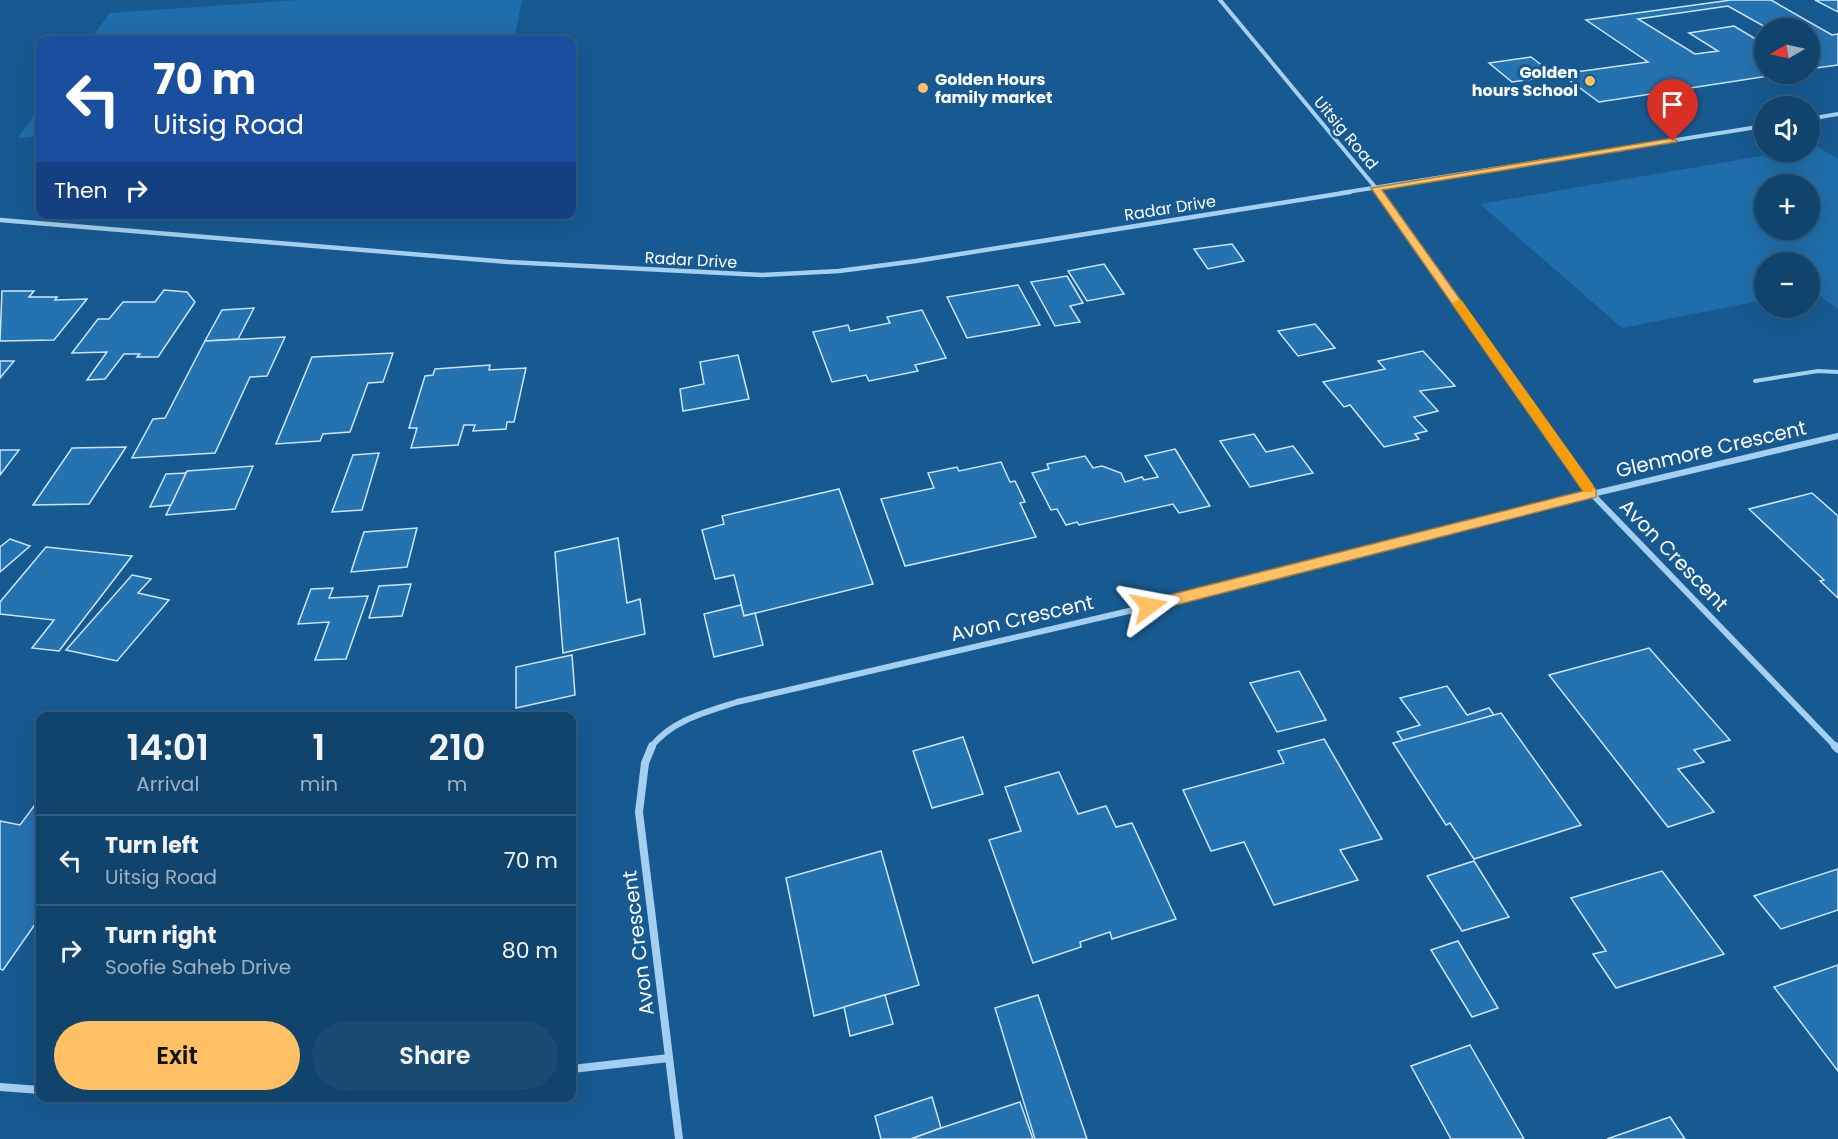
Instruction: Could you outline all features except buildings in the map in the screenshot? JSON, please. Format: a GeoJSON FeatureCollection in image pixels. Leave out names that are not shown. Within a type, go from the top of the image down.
{"type":"FeatureCollection","features":[{"type":"Feature","properties":{"kind":"street","name":"Uitsig Road"},"geometry":{"type":"LineString","coordinates":[[1220,0],[1376,188],[1592,494]]}},
{"type":"Feature","properties":{"kind":"street"},"geometry":{"type":"LineString","coordinates":[[1820,117],[1838,114]]}},
{"type":"Feature","properties":{"kind":"street","name":"Radar Drive"},"geometry":{"type":"LineString","coordinates":[[0,220],[508,262],[762,275],[839,271],[916,261],[1754,128]]}},
{"type":"Feature","properties":{"kind":"street","name":"Glenmore Crescent"},"geometry":{"type":"LineString","coordinates":[[1592,494],[1838,436]]}},
{"type":"Feature","properties":{"kind":"street","name":"Avon Crescent"},"geometry":{"type":"LineString","coordinates":[[679,1139],[639,812],[640,789],[650,745],[660,733],[675,723],[737,702],[1172,600],[1592,494],[1838,749]]}},
{"type":"Feature","properties":{"kind":"street"},"geometry":{"type":"LineString","coordinates":[[576,1069],[669,1058]]}},
{"type":"Feature","properties":{"kind":"street"},"geometry":{"type":"LineString","coordinates":[[0,1087],[36,1090]]}},
{"type":"Feature","properties":{"kind":"lane"},"geometry":{"type":"LineString","coordinates":[[1755,381],[1818,371],[1838,372]]}},
{"type":"Feature","properties":{"kind":"shaded area"},"geometry":{"type":"Polygon","coordinates":[[[298,0],[522,0],[515,36],[93,36],[110,13],[298,0]]]}},
{"type":"Feature","properties":{"kind":"shaded area"},"geometry":{"type":"Polygon","coordinates":[[[36,113],[36,136],[18,138],[36,113]]]}},
{"type":"Feature","properties":{"kind":"shaded area"},"geometry":{"type":"Polygon","coordinates":[[[1820,148],[1838,159],[1838,309],[1820,296],[1820,252],[1754,252],[1754,302],[1622,328],[1480,204],[1754,157],[1754,162],[1820,162],[1820,148]]]}},
{"type":"Feature","properties":{"kind":"slow traffic"},"geometry":{"type":"LineString","coordinates":[[1458,303],[1588,488]]}},
{"type":"Feature","properties":{"kind":"place","name":"Golden hours School"},"geometry":{"type":"Point","coordinates":[1590,81]}},
{"type":"Feature","properties":{"kind":"place","name":"Golden Hours family market"},"geometry":{"type":"Point","coordinates":[923,88]}},
{"type":"Feature","properties":{"kind":"route"},"geometry":{"type":"LineString","coordinates":[[1149,606],[1592,494],[1376,188],[1673,141]]}}]}
